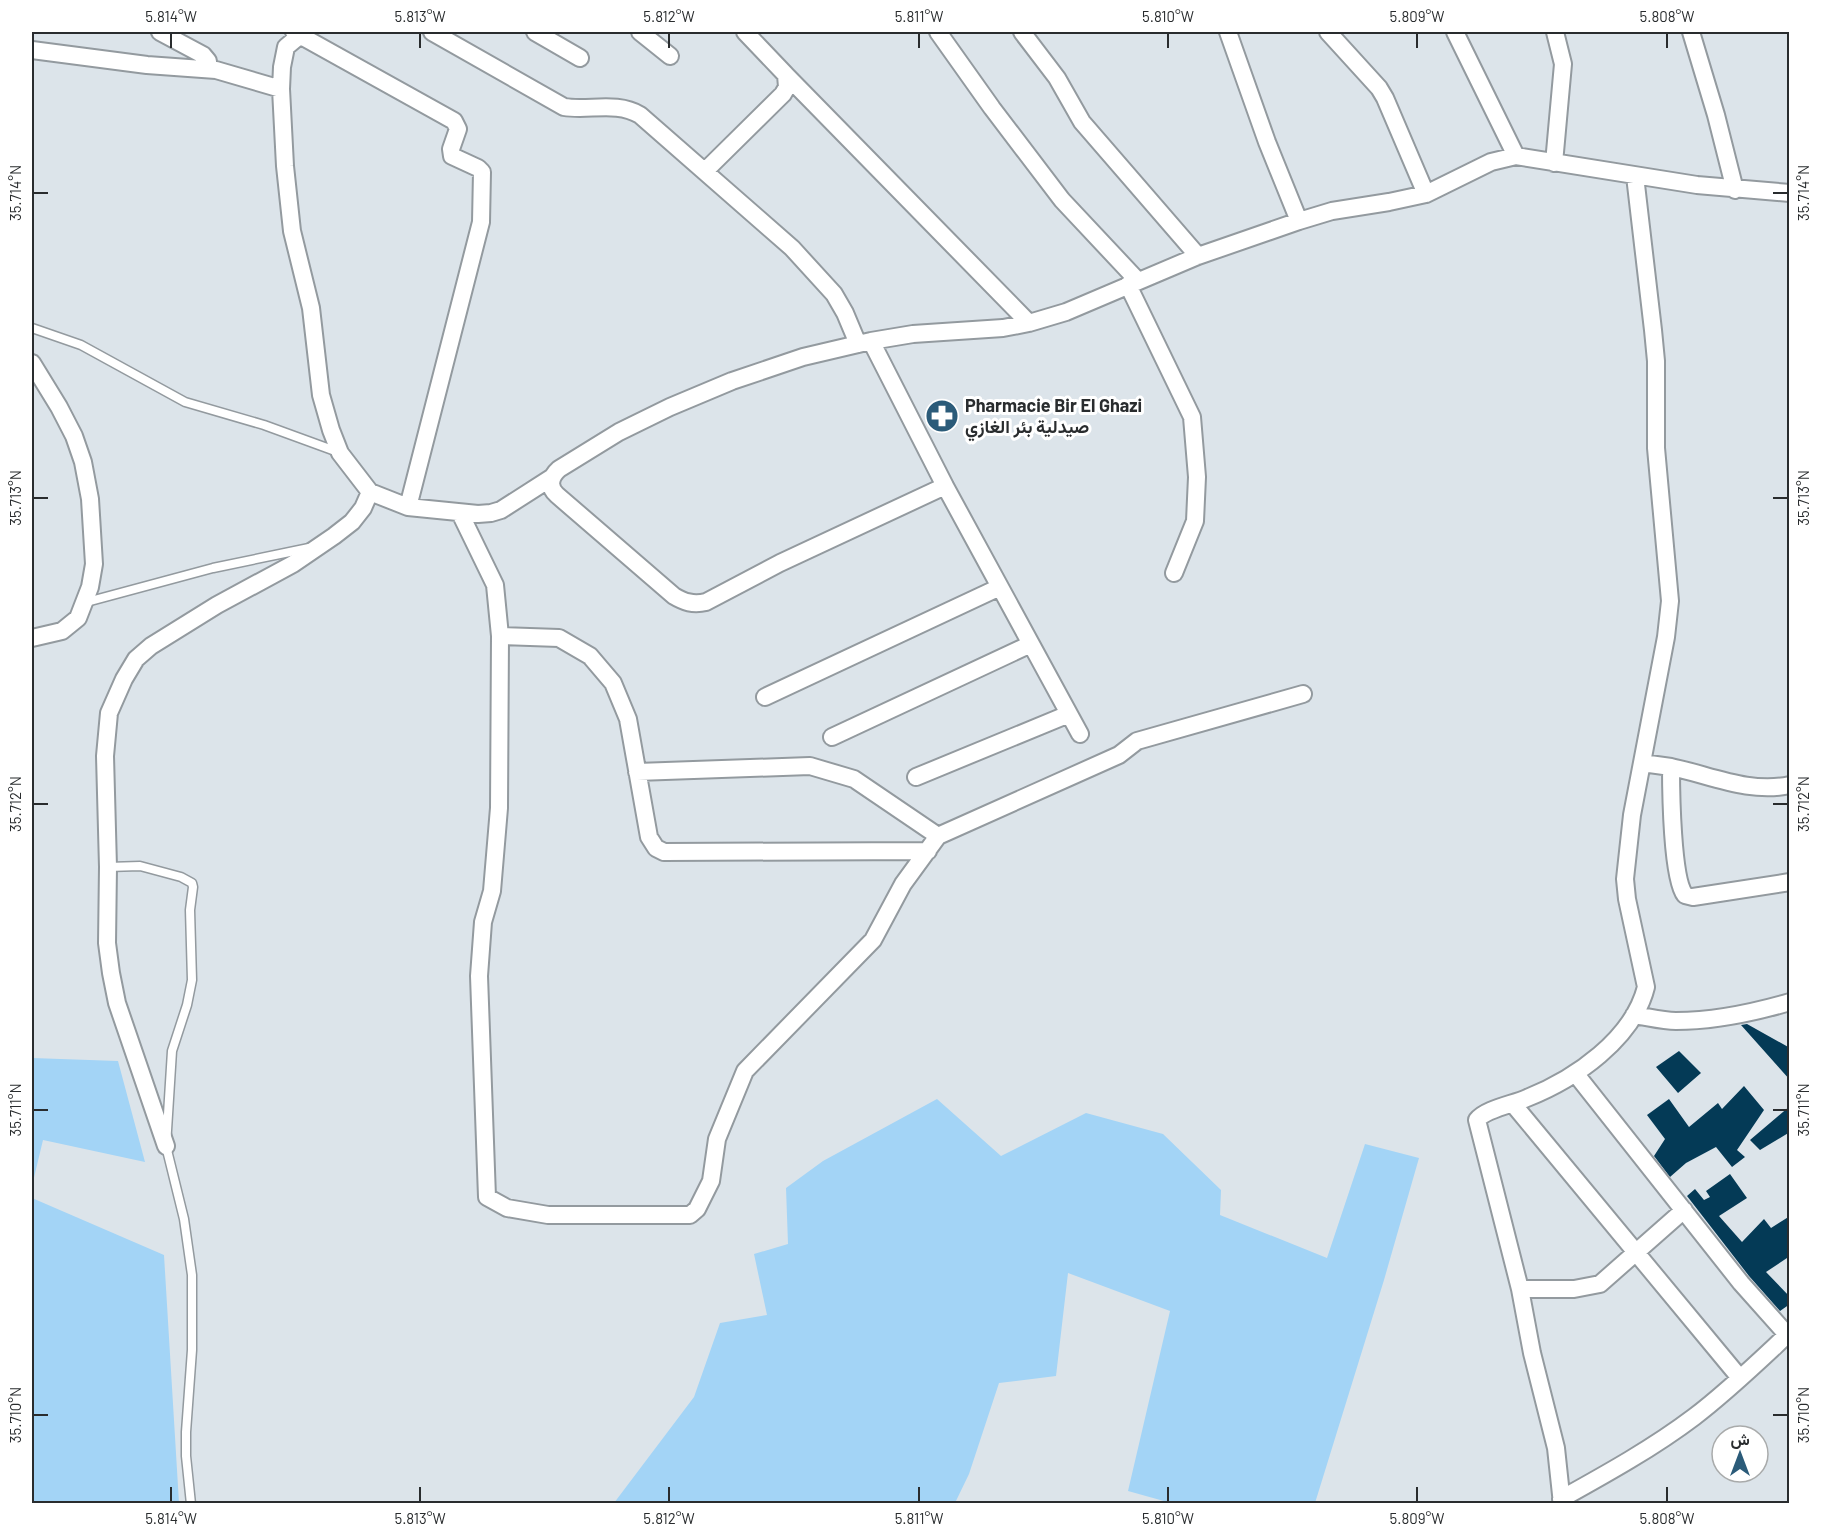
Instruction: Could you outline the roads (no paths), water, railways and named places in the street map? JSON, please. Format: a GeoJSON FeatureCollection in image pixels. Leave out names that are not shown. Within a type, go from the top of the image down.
{"type":"FeatureCollection","features":[{"type":"Feature","properties":{"kind":"street"},"geometry":{"type":"LineString","coordinates":[[160,32],[203,55],[208,61],[207,69]]}},
{"type":"Feature","properties":{"kind":"street"},"geometry":{"type":"LineString","coordinates":[[432,32],[564,107],[574,109],[609,107],[632,110],[792,248],[834,294],[865,342],[1080,734]]}},
{"type":"Feature","properties":{"kind":"street"},"geometry":{"type":"LineString","coordinates":[[535,32],[580,58]]}},
{"type":"Feature","properties":{"kind":"street"},"geometry":{"type":"LineString","coordinates":[[640,32],[670,56]]}},
{"type":"Feature","properties":{"kind":"street"},"geometry":{"type":"LineString","coordinates":[[745,32],[1029,323]]}},
{"type":"Feature","properties":{"kind":"street"},"geometry":{"type":"LineString","coordinates":[[938,32],[1062,200],[1133,283],[1192,417],[1197,477],[1195,521],[1174,573]]}},
{"type":"Feature","properties":{"kind":"street"},"geometry":{"type":"LineString","coordinates":[[1022,32],[1057,78],[1082,122],[1198,256]]}},
{"type":"Feature","properties":{"kind":"street"},"geometry":{"type":"LineString","coordinates":[[1228,32],[1267,142],[1299,221]]}},
{"type":"Feature","properties":{"kind":"street"},"geometry":{"type":"LineString","coordinates":[[1328,32],[1389,104],[1426,194]]}},
{"type":"Feature","properties":{"kind":"street"},"geometry":{"type":"LineString","coordinates":[[1455,32],[1516,156]]}},
{"type":"Feature","properties":{"kind":"street"},"geometry":{"type":"LineString","coordinates":[[1554,163],[1563,64],[1555,32]]}},
{"type":"Feature","properties":{"kind":"street"},"geometry":{"type":"LineString","coordinates":[[1691,32],[1716,115],[1735,190]]}},
{"type":"Feature","properties":{"kind":"street"},"geometry":{"type":"LineString","coordinates":[[408,507],[478,232],[482,212],[482,172],[452,156],[451,149],[458,129],[454,121],[300,33],[286,47],[281,89],[292,231],[311,308],[321,395],[331,430],[340,453],[370,492],[408,507],[460,513],[478,514],[501,510],[551,478],[559,469],[619,432],[670,407],[732,381],[793,360],[865,342],[913,334],[1029,323],[1066,312],[1198,256],[1299,221],[1332,211],[1426,194],[1491,162],[1516,156],[1735,190],[1790,193]]}},
{"type":"Feature","properties":{"kind":"street"},"geometry":{"type":"LineString","coordinates":[[32,50],[147,65],[207,69],[239,75],[281,89]]}},
{"type":"Feature","properties":{"kind":"street"},"geometry":{"type":"LineString","coordinates":[[705,171],[783,94],[787,87],[786,75]]}},
{"type":"Feature","properties":{"kind":"street"},"geometry":{"type":"LineString","coordinates":[[1575,1073],[1741,1283],[1788,1336],[1694,1417],[1561,1501],[1556,1448],[1532,1353],[1520,1289],[1477,1122],[1483,1113],[1531,1097],[1575,1073],[1611,1043],[1634,1015],[1643,997],[1646,981],[1629,907],[1626,879],[1632,814],[1666,637],[1670,601],[1656,448],[1656,361],[1635,176]]}},
{"type":"Feature","properties":{"kind":"street"},"geometry":{"type":"LineString","coordinates":[[32,363],[74,436],[83,462],[90,499],[94,564],[90,587],[78,618],[62,632],[32,638]]}},
{"type":"Feature","properties":{"kind":"street"},"geometry":{"type":"LineString","coordinates":[[551,478],[553,491],[557,495],[674,596],[688,603],[699,604],[780,563],[945,486]]}},
{"type":"Feature","properties":{"kind":"street"},"geometry":{"type":"LineString","coordinates":[[166,1146],[117,1004],[107,943],[106,734],[109,713],[135,659],[194,619],[293,564],[318,547],[352,522],[363,508],[370,492]]}},
{"type":"Feature","properties":{"kind":"street"},"geometry":{"type":"LineString","coordinates":[[460,513],[495,585],[500,636],[500,808],[492,891],[483,922],[479,976],[487,1197],[507,1208],[548,1215],[690,1215],[697,1209],[711,1181],[717,1139],[745,1071],[873,940],[903,884],[938,836],[1119,755],[1137,741],[1303,693]]}},
{"type":"Feature","properties":{"kind":"street"},"geometry":{"type":"LineString","coordinates":[[765,698],[1000,587]]}},
{"type":"Feature","properties":{"kind":"street"},"geometry":{"type":"LineString","coordinates":[[500,636],[559,638],[590,656],[613,683],[628,718],[649,837],[656,848],[664,852],[928,851]]}},
{"type":"Feature","properties":{"kind":"street"},"geometry":{"type":"LineString","coordinates":[[832,737],[1031,644]]}},
{"type":"Feature","properties":{"kind":"street"},"geometry":{"type":"LineString","coordinates":[[916,777],[1069,714]]}},
{"type":"Feature","properties":{"kind":"street"},"geometry":{"type":"LineString","coordinates":[[1642,763],[1671,767],[1757,788],[1790,785]]}},
{"type":"Feature","properties":{"kind":"street"},"geometry":{"type":"LineString","coordinates":[[637,772],[810,766],[854,779],[938,836]]}},
{"type":"Feature","properties":{"kind":"street"},"geometry":{"type":"LineString","coordinates":[[1671,767],[1672,814],[1678,874],[1683,893],[1693,897],[1790,882]]}},
{"type":"Feature","properties":{"kind":"street"},"geometry":{"type":"LineString","coordinates":[[1634,1015],[1674,1021],[1715,1019],[1760,1011],[1790,1002]]}},
{"type":"Feature","properties":{"kind":"street"},"geometry":{"type":"LineString","coordinates":[[1513,1104],[1740,1378]]}},
{"type":"Feature","properties":{"kind":"street"},"geometry":{"type":"LineString","coordinates":[[1520,1289],[1574,1289],[1600,1284],[1684,1210]]}},
{"type":"Feature","properties":{"kind":"lane"},"geometry":{"type":"LineString","coordinates":[[32,327],[81,345],[185,402],[264,425],[340,453]]}},
{"type":"Feature","properties":{"kind":"lane"},"geometry":{"type":"LineString","coordinates":[[82,603],[233,564],[318,547]]}},
{"type":"Feature","properties":{"kind":"lane"},"geometry":{"type":"LineString","coordinates":[[108,867],[140,866],[181,877],[192,883],[193,887],[190,910],[192,980],[187,1005],[172,1050],[166,1146],[184,1219],[192,1275],[192,1350],[186,1432],[191,1503]]}},
{"type":"Feature","properties":{"kind":"place","name":"Pharmacie Bir El Ghazi صيدلية بئر الغازي"},"geometry":{"type":"Point","coordinates":[942,416]}}]}
